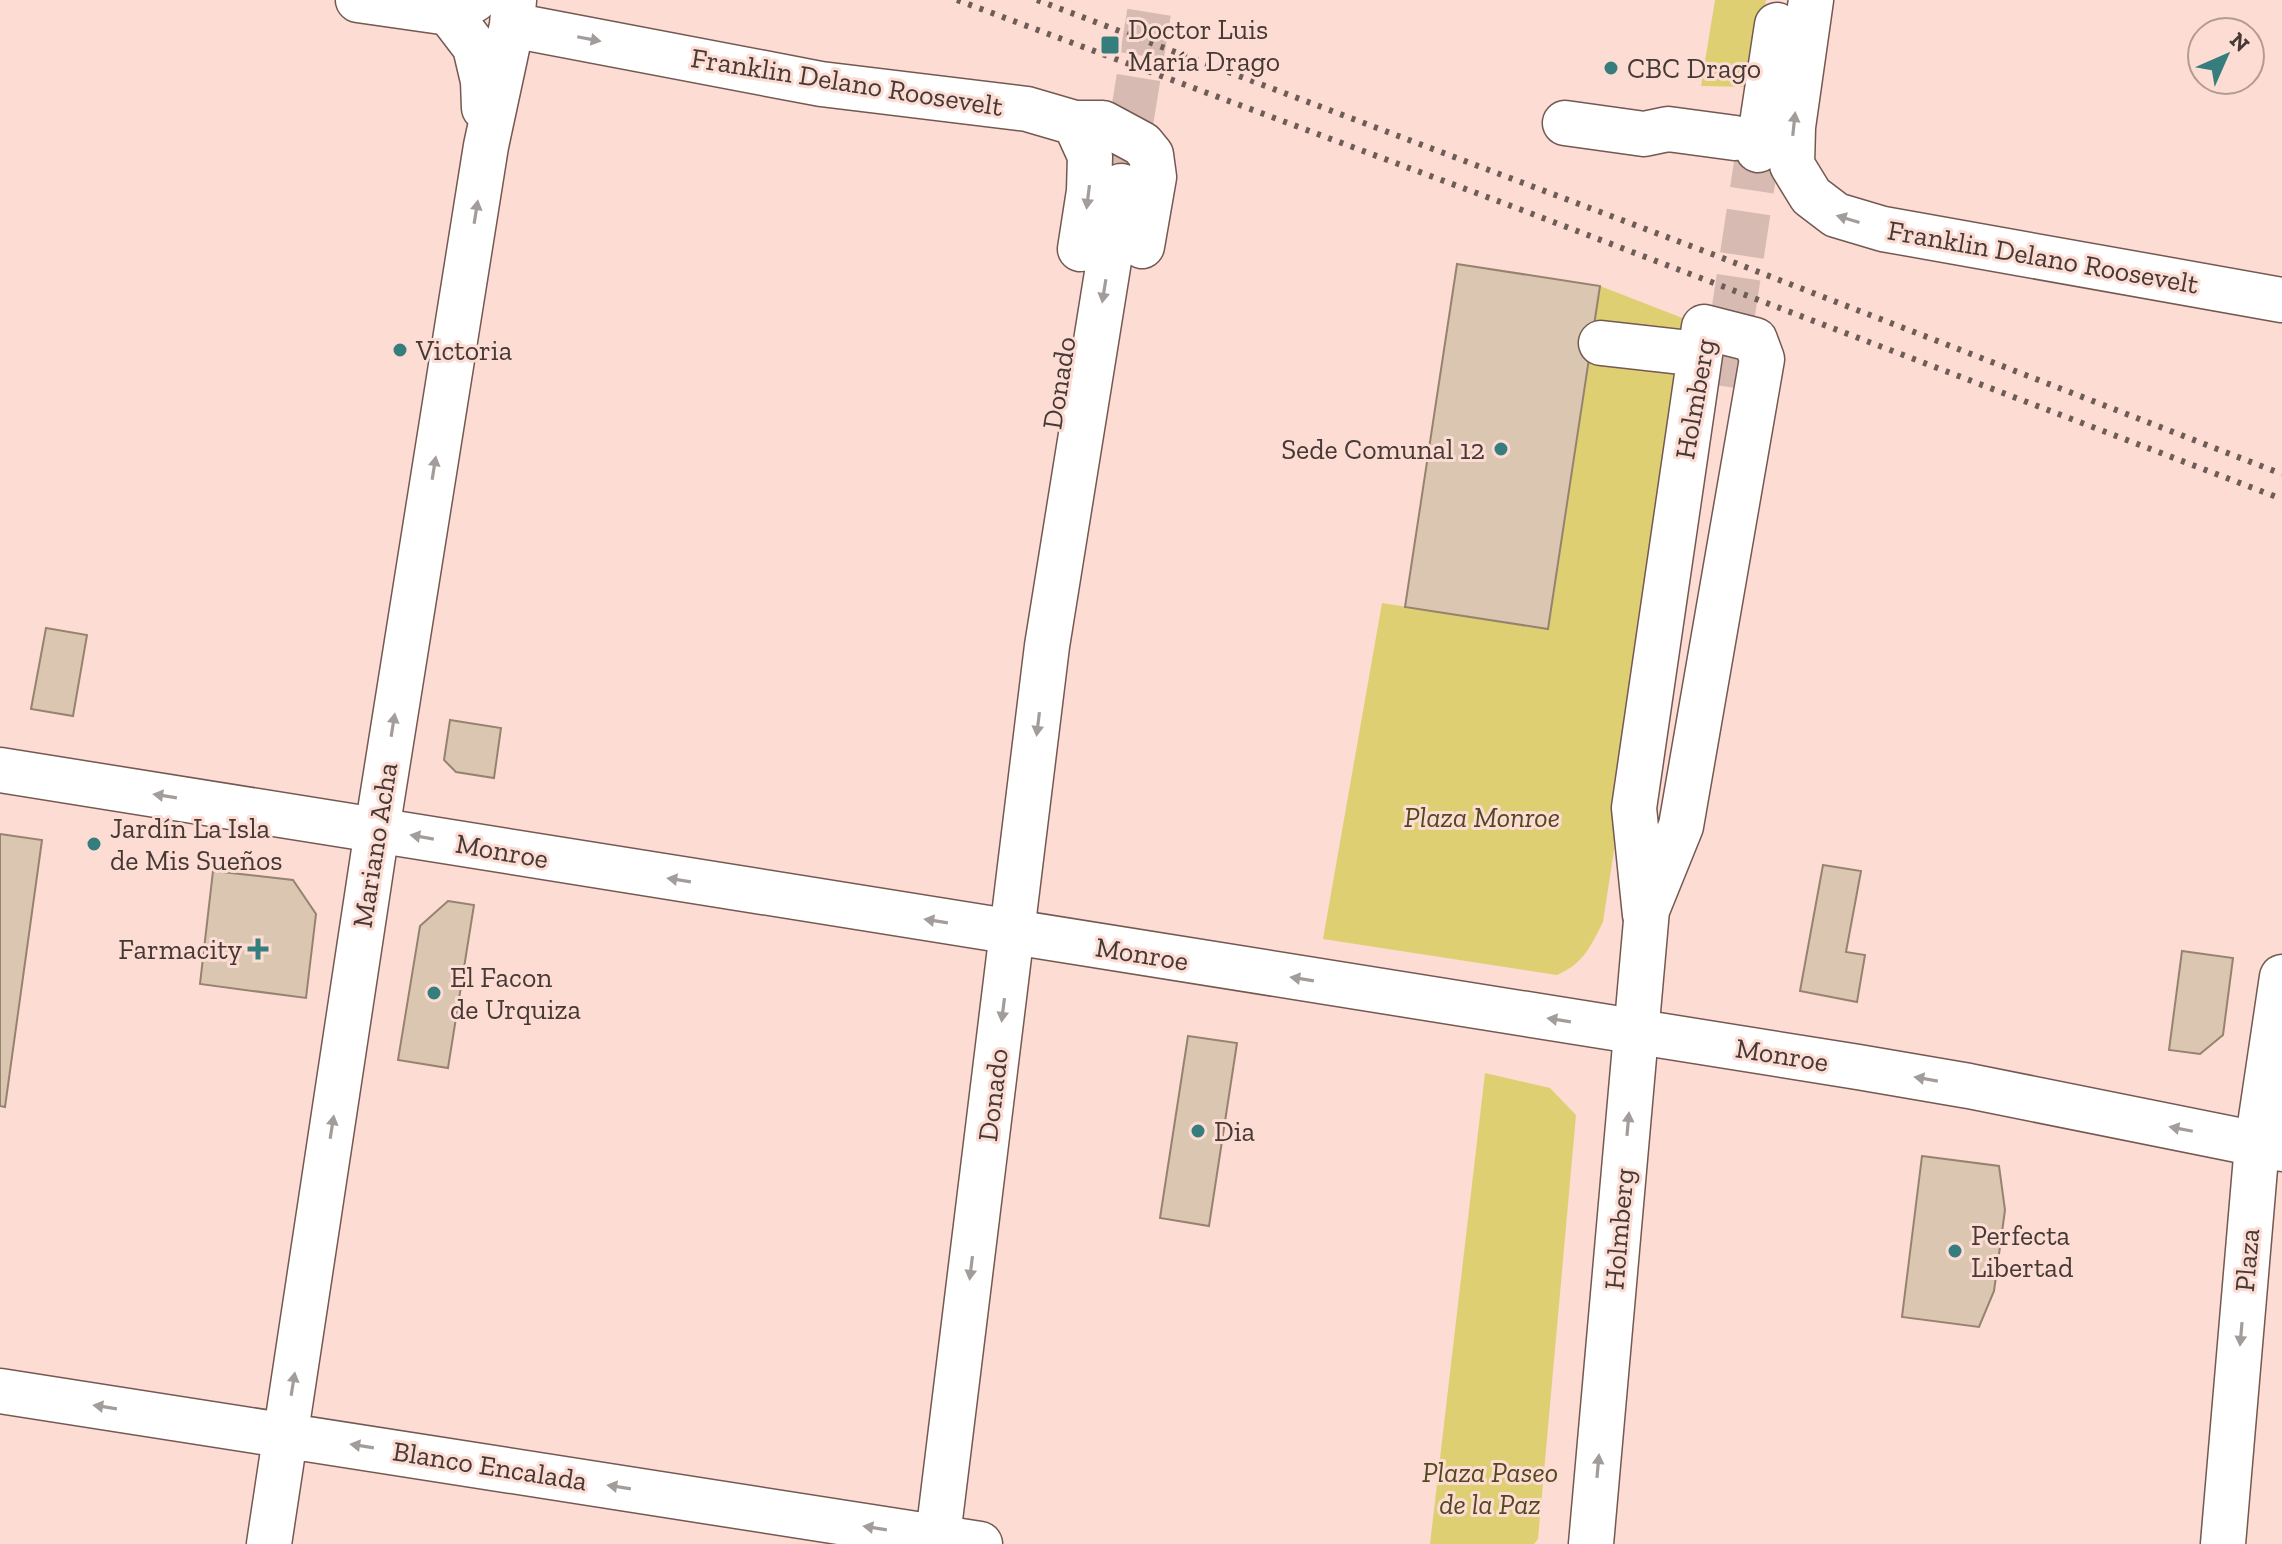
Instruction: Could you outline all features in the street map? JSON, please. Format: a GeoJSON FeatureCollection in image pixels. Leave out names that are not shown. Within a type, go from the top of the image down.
{"type":"FeatureCollection","features":[{"type":"Feature","properties":{"kind":"street"},"geometry":{"type":"LineString","coordinates":[[358,0],[462,6]]}},
{"type":"Feature","properties":{"kind":"street"},"geometry":{"type":"LineString","coordinates":[[1565,123],[1644,134],[1668,129],[1747,144],[1781,0]]}},
{"type":"Feature","properties":{"kind":"street","name":"Franklin Delano Roosevelt"},"geometry":{"type":"LineString","coordinates":[[1811,0],[1793,127],[1792,165],[1811,196],[1836,215],[1883,229],[2282,300]]}},
{"type":"Feature","properties":{"kind":"street","name":"Mariano Acha"},"geometry":{"type":"LineString","coordinates":[[462,6],[483,81],[486,146]]}},
{"type":"Feature","properties":{"kind":"street","name":"Mariano Acha"},"geometry":{"type":"LineString","coordinates":[[269,1544],[377,830],[486,146],[513,12]]}},
{"type":"Feature","properties":{"kind":"street","name":"Franklin Delano Roosevelt"},"geometry":{"type":"LineString","coordinates":[[513,12],[821,84],[1027,109],[1075,123],[1103,123],[1142,144],[1151,155],[1137,181]]}},
{"type":"Feature","properties":{"kind":"street","name":"Donado"},"geometry":{"type":"LineString","coordinates":[[937,1541],[1047,646],[1034,538],[1089,191],[1090,156],[1075,123]]}},
{"type":"Feature","properties":{"kind":"street","name":"Donado"},"geometry":{"type":"LineString","coordinates":[[1047,646],[1092,554],[1137,181]]}},
{"type":"Feature","properties":{"kind":"street","name":"Holmberg"},"geometry":{"type":"LineString","coordinates":[[1591,1544],[1645,915],[1710,370],[1704,327],[1755,340],[1762,359],[1681,826],[1645,915]]}},
{"type":"Feature","properties":{"kind":"street"},"geometry":{"type":"LineString","coordinates":[[1601,343],[1710,370]]}},
{"type":"Feature","properties":{"kind":"street","name":"Monroe"},"geometry":{"type":"LineString","coordinates":[[0,770],[1969,1086],[2270,1147]]}},
{"type":"Feature","properties":{"kind":"street","name":"Plaza"},"geometry":{"type":"LineString","coordinates":[[2223,1544],[2270,1147],[2282,977]]}},
{"type":"Feature","properties":{"kind":"street","name":"Blanco Encalada"},"geometry":{"type":"LineString","coordinates":[[0,1391],[285,1434],[937,1541],[980,1544]]}},
{"type":"Feature","properties":{"kind":"green space"},"geometry":{"type":"Polygon","coordinates":[[[1715,0],[1766,0],[1753,87],[1701,86],[1715,0]]]}},
{"type":"Feature","properties":{"kind":"green space","name":"Plaza Monroe"},"geometry":{"type":"Polygon","coordinates":[[[1600,286],[1685,319],[1692,341],[1603,922],[1580,960],[1557,975],[1323,939],[1382,603],[1548,629],[1600,286]]]}},
{"type":"Feature","properties":{"kind":"green space","name":"Plaza Paseo de la Paz"},"geometry":{"type":"Polygon","coordinates":[[[1485,1073],[1550,1088],[1576,1115],[1538,1539],[1534,1544],[1430,1544],[1485,1073]]]}},
{"type":"Feature","properties":{"kind":"building"},"geometry":{"type":"Polygon","coordinates":[[[1457,264],[1600,286],[1548,629],[1405,607],[1457,264]]]}},
{"type":"Feature","properties":{"kind":"building"},"geometry":{"type":"Polygon","coordinates":[[[46,628],[87,635],[73,716],[31,709],[46,628]]]}},
{"type":"Feature","properties":{"kind":"building"},"geometry":{"type":"Polygon","coordinates":[[[450,720],[501,728],[494,778],[456,772],[444,760],[450,720]]]}},
{"type":"Feature","properties":{"kind":"building"},"geometry":{"type":"Polygon","coordinates":[[[0,834],[42,840],[5,1107],[0,1106],[0,834]]]}},
{"type":"Feature","properties":{"kind":"building"},"geometry":{"type":"Polygon","coordinates":[[[1823,865],[1861,871],[1846,952],[1865,955],[1857,1002],[1800,991],[1823,865]]]}},
{"type":"Feature","properties":{"kind":"building","name":"Farmacity"},"geometry":{"type":"Polygon","coordinates":[[[213,871],[293,880],[316,914],[306,998],[200,984],[213,871]]]}},
{"type":"Feature","properties":{"kind":"building","name":"El Facon de Urquiza"},"geometry":{"type":"Polygon","coordinates":[[[448,901],[474,905],[448,1068],[398,1060],[420,926],[448,901]]]}},
{"type":"Feature","properties":{"kind":"building"},"geometry":{"type":"Polygon","coordinates":[[[2182,951],[2233,958],[2223,1035],[2200,1054],[2169,1050],[2182,951]]]}},
{"type":"Feature","properties":{"kind":"building","name":"Dia"},"geometry":{"type":"Polygon","coordinates":[[[1188,1036],[1237,1043],[1209,1226],[1160,1218],[1188,1036]]]}},
{"type":"Feature","properties":{"kind":"building","name":"Perfecta Libertad"},"geometry":{"type":"Polygon","coordinates":[[[1922,1156],[1999,1166],[2005,1210],[1994,1291],[1979,1327],[1902,1317],[1922,1156]]]}},
{"type":"Feature","properties":{"kind":"tunnel"},"geometry":{"type":"LineString","coordinates":[[1121,186],[1151,0]]}},
{"type":"Feature","properties":{"kind":"tunnel"},"geometry":{"type":"LineString","coordinates":[[1722,386],[1758,150]]}},
{"type":"Feature","properties":{"kind":"railway"},"geometry":{"type":"LineString","coordinates":[[957,0],[1514,207],[2282,499]]}},
{"type":"Feature","properties":{"kind":"railway"},"geometry":{"type":"LineString","coordinates":[[1037,0],[1712,254],[2282,474]]}},
{"type":"Feature","properties":{"kind":"place","name":"Doctor Luis María Drago"},"geometry":{"type":"Point","coordinates":[1110,45]}},
{"type":"Feature","properties":{"kind":"place","name":"CBC Drago"},"geometry":{"type":"Point","coordinates":[1611,68]}},
{"type":"Feature","properties":{"kind":"place","name":"Victoria"},"geometry":{"type":"Point","coordinates":[400,350]}},
{"type":"Feature","properties":{"kind":"place","name":"Sede Comunal 12"},"geometry":{"type":"Point","coordinates":[1501,449]}},
{"type":"Feature","properties":{"kind":"place","name":"Jardín La Isla de Mis Sueños"},"geometry":{"type":"Point","coordinates":[94,844]}},
{"type":"Feature","properties":{"kind":"place","name":"Farmacity"},"geometry":{"type":"Point","coordinates":[258,949]}},
{"type":"Feature","properties":{"kind":"place","name":"El Facon de Urquiza"},"geometry":{"type":"Point","coordinates":[434,993]}},
{"type":"Feature","properties":{"kind":"place","name":"Dia"},"geometry":{"type":"Point","coordinates":[1198,1131]}},
{"type":"Feature","properties":{"kind":"place","name":"Perfecta Libertad"},"geometry":{"type":"Point","coordinates":[1955,1251]}}]}
